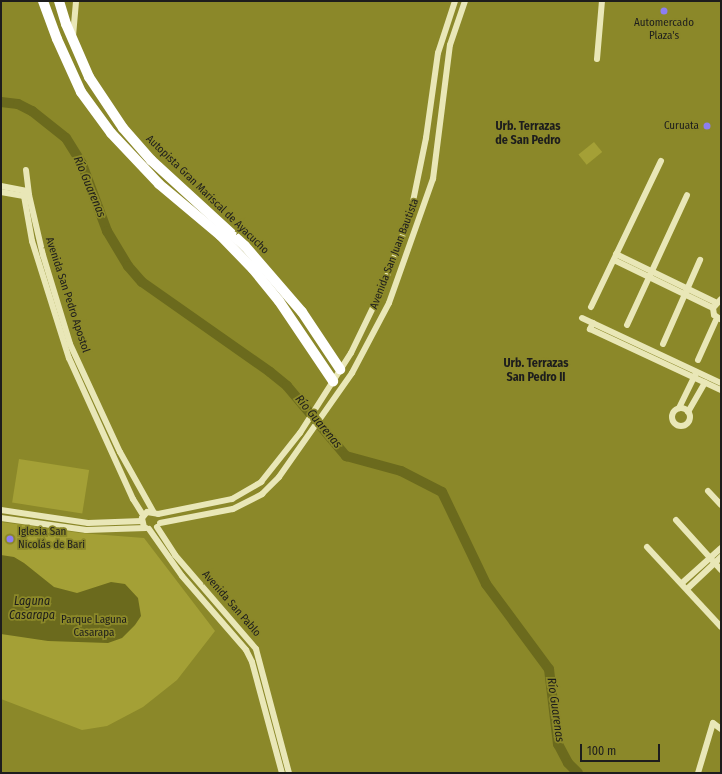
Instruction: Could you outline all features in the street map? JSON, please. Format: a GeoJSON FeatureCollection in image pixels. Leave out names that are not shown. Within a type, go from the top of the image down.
{"type":"FeatureCollection","features":[{"type":"Feature","properties":{"kind":"highway","name":"Autopista Gran Mariscal de Ayacucho"},"geometry":{"type":"LineString","coordinates":[[43,1],[57,39],[82,92],[111,132],[159,184],[220,235],[253,270],[279,301],[333,381]]}},
{"type":"Feature","properties":{"kind":"highway","name":"Autopista Gran Mariscal de Ayacucho"},"geometry":{"type":"LineString","coordinates":[[59,1],[73,40],[89,77],[123,128],[151,160],[250,251],[302,312],[340,369]]}},
{"type":"Feature","properties":{"kind":"street"},"geometry":{"type":"LineString","coordinates":[[73,40],[76,1]]}},
{"type":"Feature","properties":{"kind":"street","name":"Avenida San Juan Bautista"},"geometry":{"type":"LineString","coordinates":[[1,518],[86,530],[145,523],[155,512],[232,499],[261,482],[300,433],[333,381],[366,324],[410,216],[426,138],[438,53],[455,1]]}},
{"type":"Feature","properties":{"kind":"street","name":"Avenida San Juan Bautista"},"geometry":{"type":"LineString","coordinates":[[1,510],[88,522],[145,523],[158,525],[232,509],[251,501],[270,487],[306,440],[345,382],[389,303],[418,224],[432,179],[442,126],[450,45],[465,1]]}},
{"type":"Feature","properties":{"kind":"street"},"geometry":{"type":"LineString","coordinates":[[597,59],[602,1]]}},
{"type":"Feature","properties":{"kind":"street"},"geometry":{"type":"LineString","coordinates":[[591,307],[661,161]]}},
{"type":"Feature","properties":{"kind":"street","name":"Avenida San Pedro Apostol"},"geometry":{"type":"LineString","coordinates":[[26,170],[29,195],[42,255],[70,344],[120,452],[155,512]]}},
{"type":"Feature","properties":{"kind":"street"},"geometry":{"type":"LineString","coordinates":[[1,186],[20,192]]}},
{"type":"Feature","properties":{"kind":"street"},"geometry":{"type":"LineString","coordinates":[[1,192],[26,191],[29,195]]}},
{"type":"Feature","properties":{"kind":"street","name":"Avenida San Pedro Apostol"},"geometry":{"type":"LineString","coordinates":[[20,192],[24,196],[32,241],[69,358],[145,523]]}},
{"type":"Feature","properties":{"kind":"street"},"geometry":{"type":"LineString","coordinates":[[626,325],[687,195]]}},
{"type":"Feature","properties":{"kind":"street"},"geometry":{"type":"LineString","coordinates":[[615,257],[687,292],[716,303],[719,319],[698,360]]}},
{"type":"Feature","properties":{"kind":"street"},"geometry":{"type":"LineString","coordinates":[[663,344],[700,260]]}},
{"type":"Feature","properties":{"kind":"street"},"geometry":{"type":"LineString","coordinates":[[582,318],[592,326],[696,376],[721,383]]}},
{"type":"Feature","properties":{"kind":"street","name":"Autopista Gran Mariscal de Ayacucho"},"geometry":{"type":"LineString","coordinates":[[340,369],[345,382]]}},
{"type":"Feature","properties":{"kind":"street"},"geometry":{"type":"LineString","coordinates":[[696,376],[705,383],[721,390]]}},
{"type":"Feature","properties":{"kind":"street"},"geometry":{"type":"LineString","coordinates":[[696,376],[680,408],[673,412],[672,417],[677,425],[687,424],[690,419],[688,412],[705,383]]}},
{"type":"Feature","properties":{"kind":"street"},"geometry":{"type":"LineString","coordinates":[[333,381],[345,382]]}},
{"type":"Feature","properties":{"kind":"street"},"geometry":{"type":"LineString","coordinates":[[680,408],[688,412]]}},
{"type":"Feature","properties":{"kind":"street"},"geometry":{"type":"LineString","coordinates":[[708,491],[721,505]]}},
{"type":"Feature","properties":{"kind":"street"},"geometry":{"type":"LineString","coordinates":[[155,512],[158,525]]}},
{"type":"Feature","properties":{"kind":"street"},"geometry":{"type":"LineString","coordinates":[[676,520],[721,570]]}},
{"type":"Feature","properties":{"kind":"street","name":"Avenida San Pablo"},"geometry":{"type":"LineString","coordinates":[[145,523],[182,576],[246,650],[252,662],[279,751],[289,773]]}},
{"type":"Feature","properties":{"kind":"street","name":"Avenida San Pablo"},"geometry":{"type":"LineString","coordinates":[[158,525],[175,555],[256,649],[279,751],[282,773]]}},
{"type":"Feature","properties":{"kind":"street"},"geometry":{"type":"LineString","coordinates":[[648,547],[721,627]]}},
{"type":"Feature","properties":{"kind":"street"},"geometry":{"type":"LineString","coordinates":[[687,589],[712,561],[721,548]]}},
{"type":"Feature","properties":{"kind":"street"},"geometry":{"type":"LineString","coordinates":[[682,583],[712,561],[721,557]]}},
{"type":"Feature","properties":{"kind":"street"},"geometry":{"type":"LineString","coordinates":[[252,662],[259,658]]}},
{"type":"Feature","properties":{"kind":"street"},"geometry":{"type":"LineString","coordinates":[[698,773],[713,723],[721,730]]}},
{"type":"Feature","properties":{"kind":"green space"},"geometry":{"type":"Polygon","coordinates":[[[594,142],[602,152],[587,165],[578,155],[594,142]]]}},
{"type":"Feature","properties":{"kind":"green space"},"geometry":{"type":"Polygon","coordinates":[[[19,459],[89,470],[82,514],[12,502],[19,459]]]}},
{"type":"Feature","properties":{"kind":"green space","name":"Parque Laguna Casarapa"},"geometry":{"type":"Polygon","coordinates":[[[1,522],[80,533],[144,538],[215,631],[177,680],[143,707],[107,726],[82,730],[1,699],[1,522]]]}},
{"type":"Feature","properties":{"kind":"water","name":"Laguna Casarapa"},"geometry":{"type":"Polygon","coordinates":[[[1,555],[14,557],[24,563],[54,587],[77,593],[111,582],[125,584],[138,598],[141,616],[135,625],[122,638],[108,643],[48,641],[1,634],[1,555]]]}},
{"type":"Feature","properties":{"kind":"waterway","name":"Río Guarenas"},"geometry":{"type":"LineString","coordinates":[[1,102],[18,104],[32,111],[66,138],[82,164],[107,231],[128,266],[142,282],[270,372],[287,386],[346,456],[401,471],[442,492],[486,584],[549,669],[558,744],[568,763],[578,773]]}},
{"type":"Feature","properties":{"kind":"place","name":"Automercado Plaza's"},"geometry":{"type":"Point","coordinates":[664,11]}},
{"type":"Feature","properties":{"kind":"place","name":"Curuata"},"geometry":{"type":"Point","coordinates":[707,126]}},
{"type":"Feature","properties":{"kind":"place","name":"Iglesia San Nicolás de Bari"},"geometry":{"type":"Point","coordinates":[10,539]}},
{"type":"Feature","properties":{"kind":"district","name":"Urb. Terrazas de San Pedro"},"geometry":{"type":"Point","coordinates":[528,134]}},
{"type":"Feature","properties":{"kind":"district","name":"Urb. Terrazas San Pedro II"},"geometry":{"type":"Point","coordinates":[536,371]}}]}
